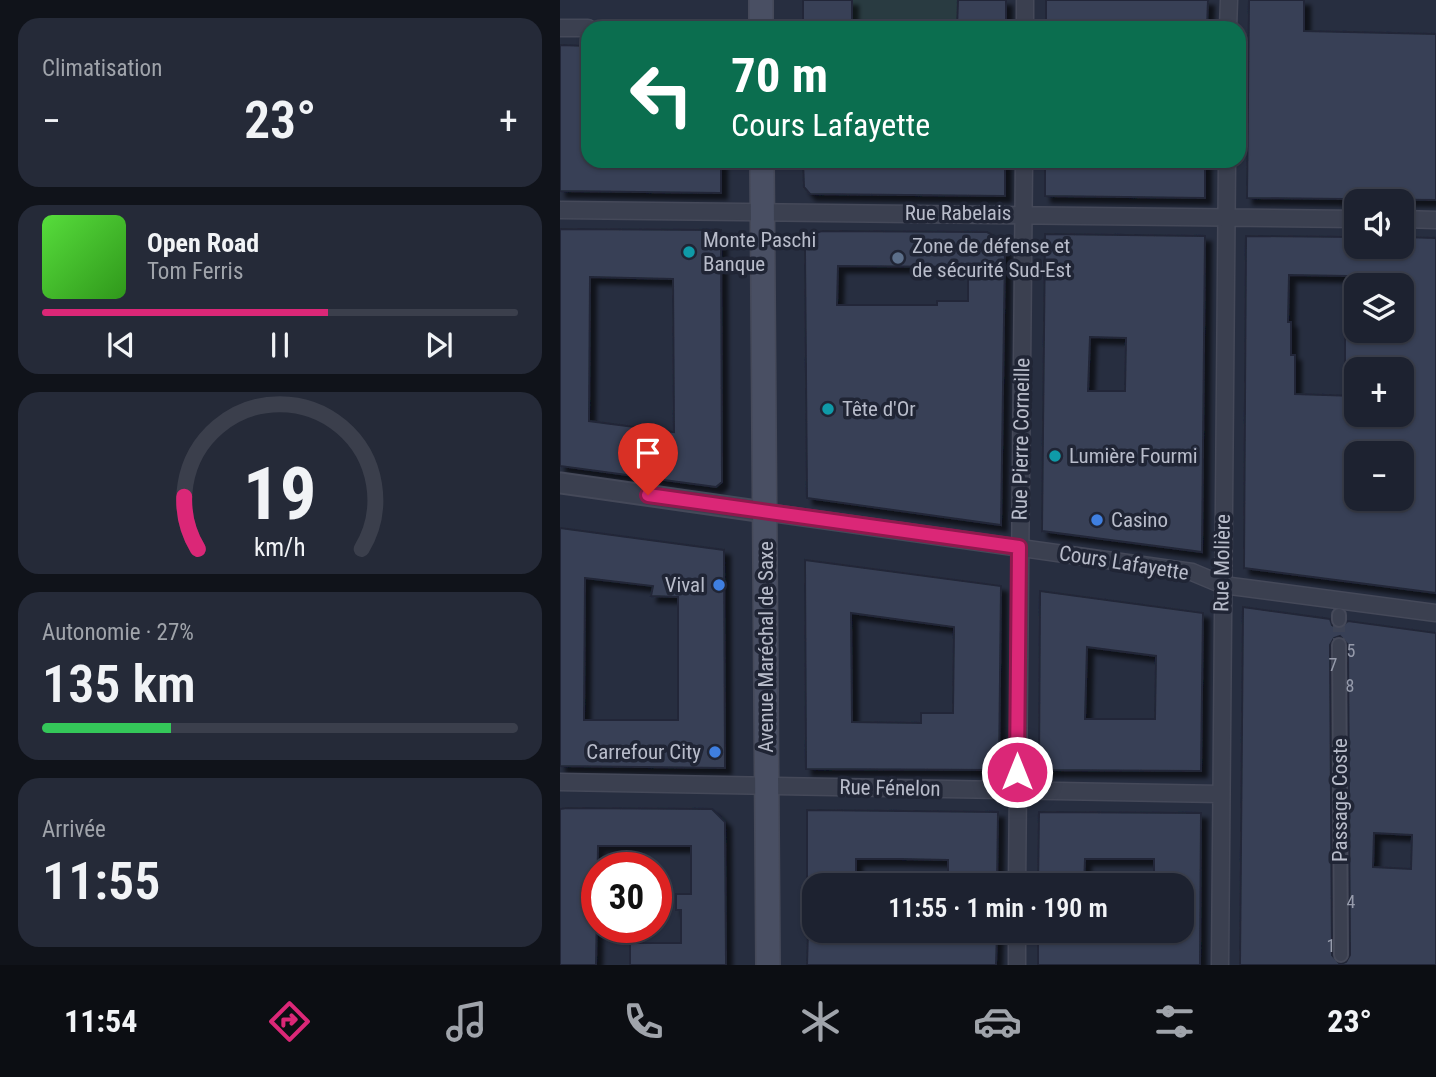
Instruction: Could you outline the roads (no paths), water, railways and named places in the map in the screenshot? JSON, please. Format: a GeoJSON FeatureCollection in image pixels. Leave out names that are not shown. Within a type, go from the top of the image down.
{"type":"FeatureCollection","features":[{"type":"Feature","properties":{"kind":"main road"},"geometry":{"type":"LineString","coordinates":[[761,0],[761,21]]}},
{"type":"Feature","properties":{"kind":"main road","name":"Avenue Maréchal de Saxe"},"geometry":{"type":"LineString","coordinates":[[762,168],[768,965]]}},
{"type":"Feature","properties":{"kind":"street"},"geometry":{"type":"LineString","coordinates":[[1025,0],[1025,21]]}},
{"type":"Feature","properties":{"kind":"street"},"geometry":{"type":"LineString","coordinates":[[1228,21],[1229,0]]}},
{"type":"Feature","properties":{"kind":"street"},"geometry":{"type":"LineString","coordinates":[[560,28],[581,28]]}},
{"type":"Feature","properties":{"kind":"street","name":"Rue Pierre Corneille"},"geometry":{"type":"LineString","coordinates":[[1017,873],[1024,168]]}},
{"type":"Feature","properties":{"kind":"street","name":"Rue Molière"},"geometry":{"type":"LineString","coordinates":[[1220,965],[1227,168]]}},
{"type":"Feature","properties":{"kind":"street","name":"Rue Rabelais"},"geometry":{"type":"LineString","coordinates":[[560,210],[1024,213],[1344,219]]}},
{"type":"Feature","properties":{"kind":"street"},"geometry":{"type":"LineString","coordinates":[[1414,219],[1436,220]]}},
{"type":"Feature","properties":{"kind":"street","name":"Cours Lafayette"},"geometry":{"type":"LineString","coordinates":[[560,483],[1192,572],[1223,585],[1436,613]]}},
{"type":"Feature","properties":{"kind":"street","name":"Passage Coste"},"geometry":{"type":"LineString","coordinates":[[1339,645],[1341,955]]}},
{"type":"Feature","properties":{"kind":"street","name":"Rue Fénelon"},"geometry":{"type":"LineString","coordinates":[[560,782],[1220,794]]}},
{"type":"Feature","properties":{"kind":"street"},"geometry":{"type":"LineString","coordinates":[[1017,943],[1017,965]]}},
{"type":"Feature","properties":{"kind":"tunnel"},"geometry":{"type":"LineString","coordinates":[[1339,620],[1339,645]]}},
{"type":"Feature","properties":{"kind":"place","name":"Monte Paschi Banque"},"geometry":{"type":"Point","coordinates":[689,252]}},
{"type":"Feature","properties":{"kind":"place","name":"Zone de défense et de sécurité Sud-Est"},"geometry":{"type":"Point","coordinates":[898,258]}},
{"type":"Feature","properties":{"kind":"place","name":"Tête d'Or"},"geometry":{"type":"Point","coordinates":[828,409]}},
{"type":"Feature","properties":{"kind":"place","name":"Lumière Fourmi"},"geometry":{"type":"Point","coordinates":[1055,456]}},
{"type":"Feature","properties":{"kind":"place","name":"Casino"},"geometry":{"type":"Point","coordinates":[1097,520]}},
{"type":"Feature","properties":{"kind":"place","name":"Vival"},"geometry":{"type":"Point","coordinates":[719,585]}},
{"type":"Feature","properties":{"kind":"place","name":"Carrefour City"},"geometry":{"type":"Point","coordinates":[715,752]}}]}
